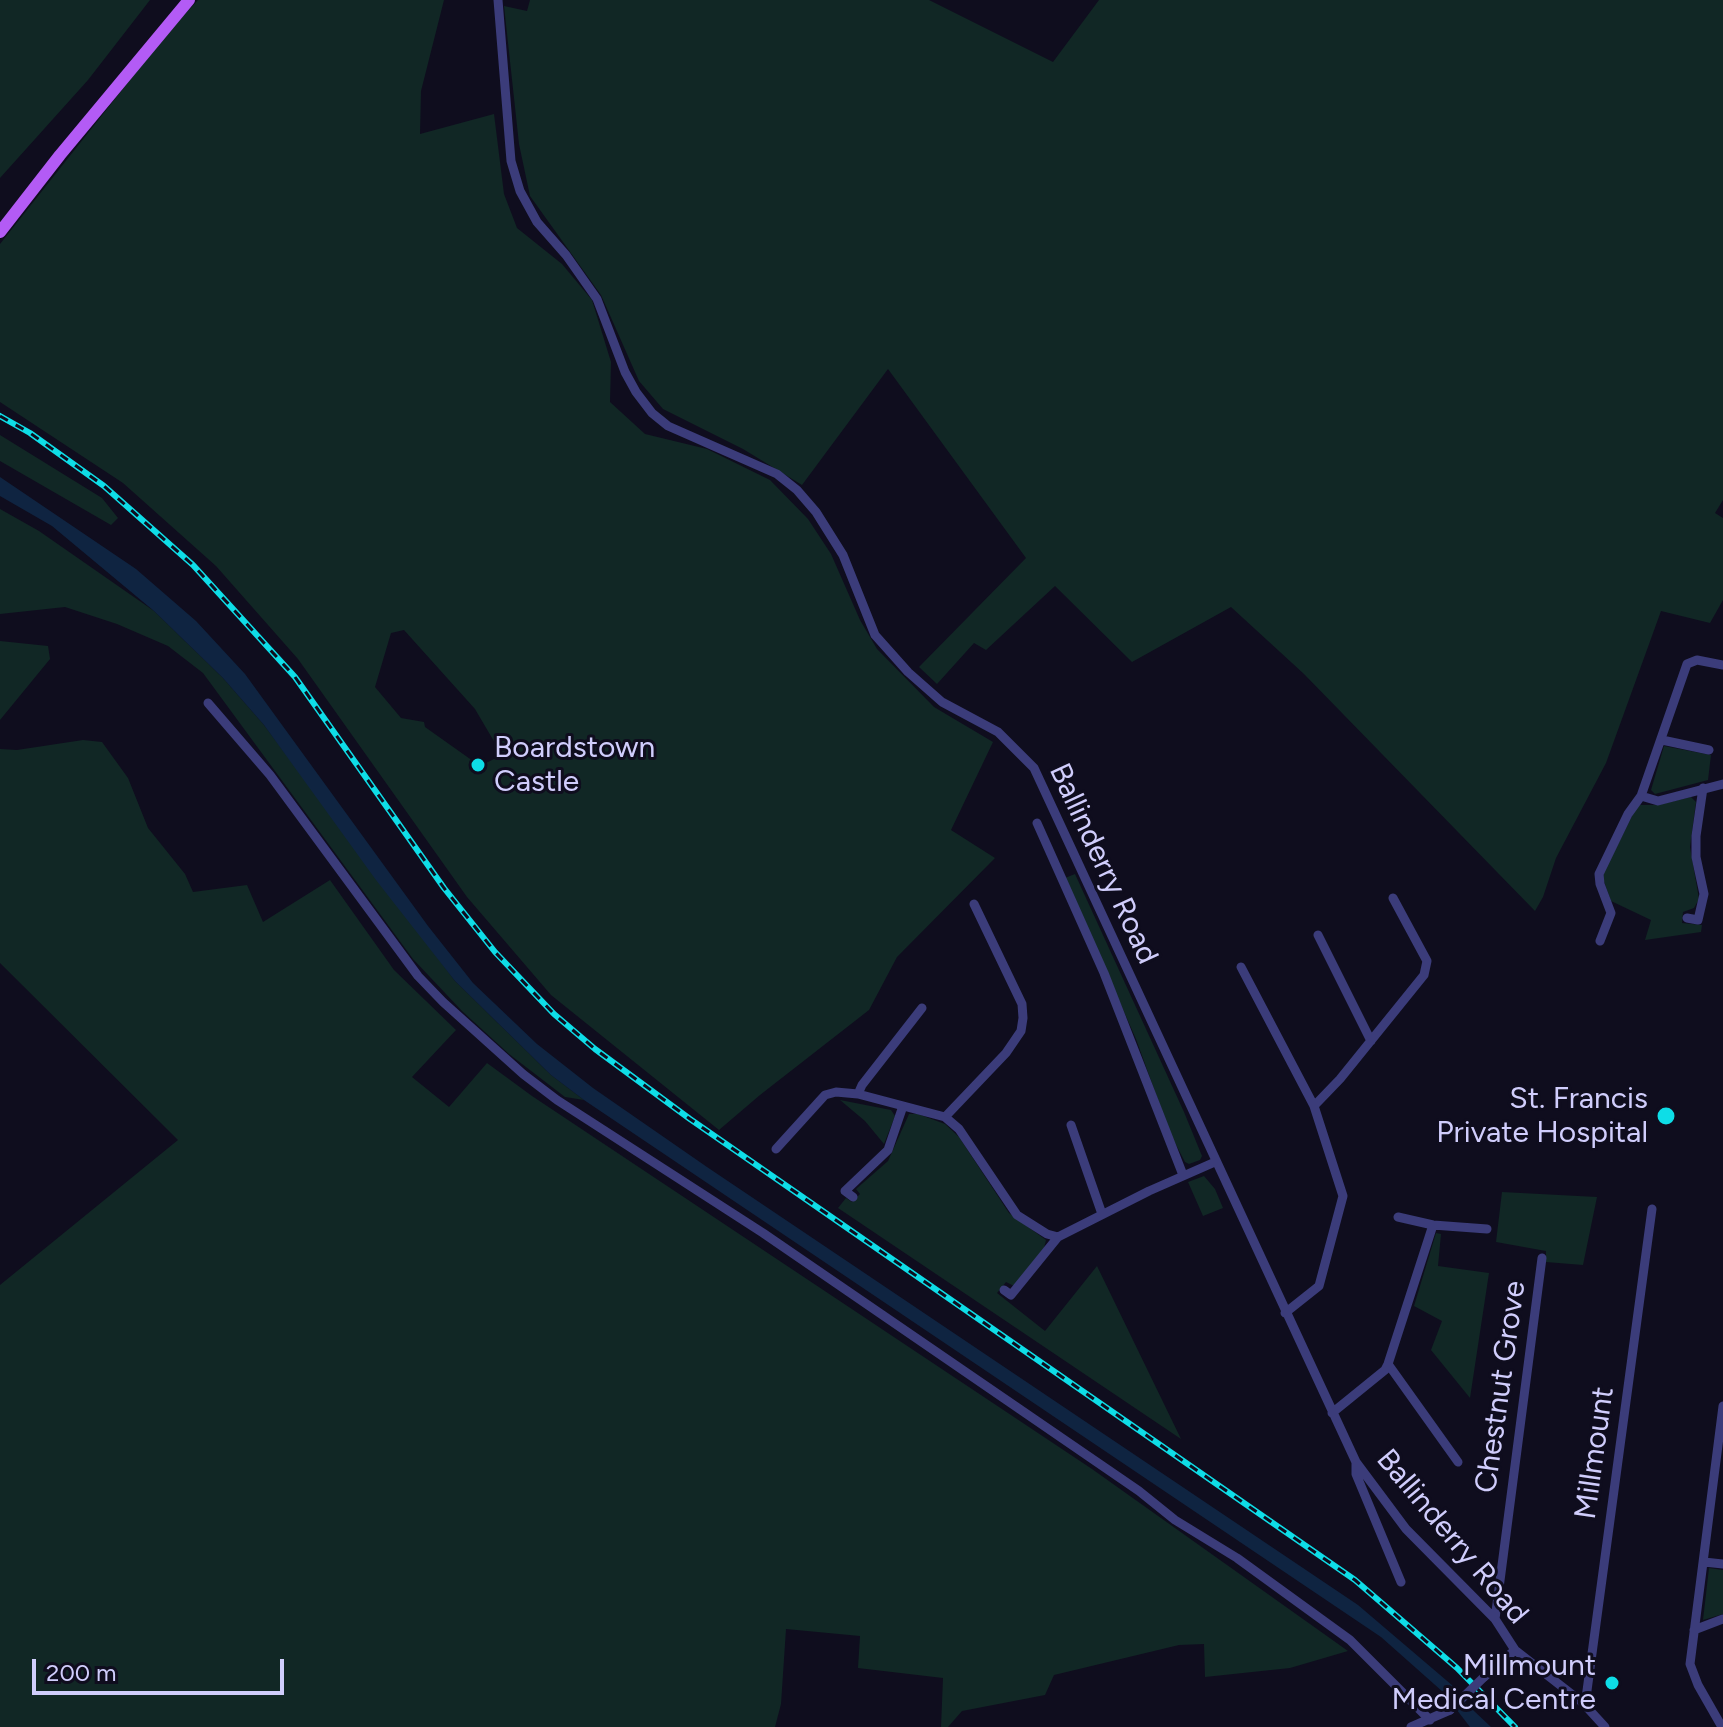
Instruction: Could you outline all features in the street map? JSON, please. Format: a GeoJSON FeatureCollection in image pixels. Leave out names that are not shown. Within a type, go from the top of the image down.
{"type":"FeatureCollection","features":[{"type":"Feature","properties":{"kind":"main road"},"geometry":{"type":"LineString","coordinates":[[0,232],[70,142],[189,0]]}},
{"type":"Feature","properties":{"kind":"street","name":"Ballinderry Road"},"geometry":{"type":"LineString","coordinates":[[498,0],[511,161],[520,191],[537,222],[566,255],[597,299],[625,372],[652,413],[668,426],[777,474],[797,490],[816,512],[843,555],[875,635],[908,672],[942,702],[998,732],[1034,768],[1356,1462],[1406,1529],[1495,1619],[1515,1650],[1583,1703],[1605,1727]]}},
{"type":"Feature","properties":{"kind":"street"},"geometry":{"type":"LineString","coordinates":[[1604,938],[1611,913],[1599,874],[1628,814],[1641,796],[1687,664],[1697,660],[1723,665]]}},
{"type":"Feature","properties":{"kind":"street"},"geometry":{"type":"LineString","coordinates":[[208,703],[270,775],[418,976],[523,1074],[557,1100],[763,1233],[1139,1491],[1175,1520],[1237,1558],[1350,1640],[1430,1720]]}},
{"type":"Feature","properties":{"kind":"street"},"geometry":{"type":"LineString","coordinates":[[1662,740],[1709,750]]}},
{"type":"Feature","properties":{"kind":"street"},"geometry":{"type":"LineString","coordinates":[[1641,796],[1658,801],[1723,784]]}},
{"type":"Feature","properties":{"kind":"street"},"geometry":{"type":"LineString","coordinates":[[1687,918],[1698,920],[1704,894],[1696,857],[1703,788]]}},
{"type":"Feature","properties":{"kind":"street"},"geometry":{"type":"LineString","coordinates":[[1037,823],[1104,973],[1183,1175]]}},
{"type":"Feature","properties":{"kind":"street"},"geometry":{"type":"LineString","coordinates":[[1314,1106],[1340,1079],[1424,975],[1427,961],[1393,898]]}},
{"type":"Feature","properties":{"kind":"street"},"geometry":{"type":"LineString","coordinates":[[945,1117],[1006,1053],[1021,1031],[1023,1018],[1022,1004],[974,904]]}},
{"type":"Feature","properties":{"kind":"street"},"geometry":{"type":"LineString","coordinates":[[1318,935],[1371,1041]]}},
{"type":"Feature","properties":{"kind":"street"},"geometry":{"type":"LineString","coordinates":[[1241,967],[1314,1106],[1343,1196],[1319,1286],[1285,1313]]}},
{"type":"Feature","properties":{"kind":"street"},"geometry":{"type":"LineString","coordinates":[[858,1094],[922,1008]]}},
{"type":"Feature","properties":{"kind":"street"},"geometry":{"type":"LineString","coordinates":[[776,1149],[825,1095],[836,1092],[858,1094],[945,1117],[959,1129],[1017,1215],[1047,1234],[1058,1237]]}},
{"type":"Feature","properties":{"kind":"street"},"geometry":{"type":"LineString","coordinates":[[853,1197],[845,1191],[884,1156],[903,1106]]}},
{"type":"Feature","properties":{"kind":"street"},"geometry":{"type":"LineString","coordinates":[[1071,1125],[1102,1214]]}},
{"type":"Feature","properties":{"kind":"street"},"geometry":{"type":"LineString","coordinates":[[1004,1290],[1011,1295],[1058,1237],[1215,1162]]}},
{"type":"Feature","properties":{"kind":"street","name":"Millmount"},"geometry":{"type":"LineString","coordinates":[[1583,1703],[1652,1209]]}},
{"type":"Feature","properties":{"kind":"street"},"geometry":{"type":"LineString","coordinates":[[1398,1217],[1433,1225],[1487,1229]]}},
{"type":"Feature","properties":{"kind":"street"},"geometry":{"type":"LineString","coordinates":[[1332,1413],[1385,1370],[1433,1225]]}},
{"type":"Feature","properties":{"kind":"street","name":"Chestnut Grove"},"geometry":{"type":"LineString","coordinates":[[1495,1619],[1542,1258]]}},
{"type":"Feature","properties":{"kind":"street"},"geometry":{"type":"LineString","coordinates":[[1388,1364],[1458,1462]]}},
{"type":"Feature","properties":{"kind":"street"},"geometry":{"type":"LineString","coordinates":[[1722,1727],[1690,1664],[1723,1406]]}},
{"type":"Feature","properties":{"kind":"street"},"geometry":{"type":"LineString","coordinates":[[1356,1462],[1356,1474],[1401,1582]]}},
{"type":"Feature","properties":{"kind":"street"},"geometry":{"type":"LineString","coordinates":[[1704,1562],[1723,1564]]}},
{"type":"Feature","properties":{"kind":"street"},"geometry":{"type":"LineString","coordinates":[[1694,1630],[1723,1619]]}},
{"type":"Feature","properties":{"kind":"street"},"geometry":{"type":"LineString","coordinates":[[1411,1727],[1450,1710],[1515,1650]]}},
{"type":"Feature","properties":{"kind":"green space"},"geometry":{"type":"Polygon","coordinates":[[[0,0],[150,0],[88,80],[0,178],[0,0]]]}},
{"type":"Feature","properties":{"kind":"green space"},"geometry":{"type":"Polygon","coordinates":[[[198,0],[444,0],[421,91],[420,134],[494,114],[504,194],[517,228],[562,264],[592,300],[611,362],[610,402],[645,434],[707,449],[770,480],[808,519],[831,554],[860,620],[877,649],[934,707],[993,742],[951,830],[995,858],[897,957],[869,1010],[719,1130],[551,995],[467,897],[298,659],[216,566],[123,483],[0,402],[0,244],[164,37],[198,0]],[[404,630],[391,633],[375,687],[401,718],[424,722],[425,727],[480,766],[502,755],[475,709],[404,630]]]}},
{"type":"Feature","properties":{"kind":"green space"},"geometry":{"type":"Polygon","coordinates":[[[530,0],[929,0],[1053,62],[1099,0],[1723,0],[1723,500],[1715,513],[1723,518],[1723,600],[1710,623],[1661,611],[1606,763],[1556,858],[1535,911],[1304,674],[1231,607],[1132,662],[1055,586],[986,650],[974,643],[937,684],[919,667],[1026,558],[888,369],[802,485],[743,449],[663,409],[639,381],[601,295],[530,196],[519,144],[504,6],[527,11],[530,0]]]}},
{"type":"Feature","properties":{"kind":"green space"},"geometry":{"type":"Polygon","coordinates":[[[0,435],[102,498],[118,518],[111,525],[0,461],[0,435]]]}},
{"type":"Feature","properties":{"kind":"green space"},"geometry":{"type":"Polygon","coordinates":[[[0,509],[39,531],[154,611],[223,678],[264,725],[455,981],[551,1075],[584,1100],[565,1097],[509,1054],[462,1011],[413,959],[203,673],[168,646],[117,624],[65,607],[0,614],[0,509]]]}},
{"type":"Feature","properties":{"kind":"green space"},"geometry":{"type":"Polygon","coordinates":[[[0,641],[48,646],[50,659],[0,720],[0,641]]]}},
{"type":"Feature","properties":{"kind":"green space"},"geometry":{"type":"Polygon","coordinates":[[[83,740],[102,742],[128,778],[148,828],[185,874],[193,892],[247,885],[263,922],[330,880],[394,970],[456,1030],[412,1077],[449,1107],[487,1063],[1092,1469],[1348,1651],[1290,1668],[1205,1677],[1204,1644],[1179,1645],[1054,1675],[1045,1695],[962,1711],[948,1727],[941,1727],[943,1678],[858,1668],[860,1636],[786,1629],[781,1704],[775,1727],[0,1727],[0,1285],[178,1140],[0,963],[0,749],[17,750],[83,740]]]}},
{"type":"Feature","properties":{"kind":"green space"},"geometry":{"type":"Polygon","coordinates":[[[1664,746],[1711,755],[1708,780],[1655,794],[1651,790],[1664,746]]]}},
{"type":"Feature","properties":{"kind":"green space"},"geometry":{"type":"Polygon","coordinates":[[[1691,797],[1696,802],[1690,847],[1699,899],[1694,908],[1683,912],[1682,923],[1702,925],[1701,932],[1645,940],[1651,920],[1611,901],[1602,876],[1636,808],[1691,797]]]}},
{"type":"Feature","properties":{"kind":"green space"},"geometry":{"type":"Polygon","coordinates":[[[1075,874],[1184,1112],[1202,1156],[1200,1160],[1189,1164],[1185,1162],[1170,1133],[1136,1039],[1065,878],[1075,874]]]}},
{"type":"Feature","properties":{"kind":"green space"},"geometry":{"type":"Polygon","coordinates":[[[840,1100],[891,1110],[895,1116],[884,1144],[865,1121],[840,1100]]]}},
{"type":"Feature","properties":{"kind":"green space"},"geometry":{"type":"Polygon","coordinates":[[[909,1114],[918,1114],[945,1124],[959,1137],[1009,1213],[1046,1240],[1044,1248],[1014,1286],[1006,1282],[997,1293],[1045,1331],[1097,1266],[1181,1439],[838,1208],[846,1198],[852,1202],[860,1194],[856,1189],[888,1161],[909,1114]]]}},
{"type":"Feature","properties":{"kind":"green space"},"geometry":{"type":"Polygon","coordinates":[[[1204,1176],[1215,1189],[1223,1208],[1203,1216],[1188,1182],[1204,1176]]]}},
{"type":"Feature","properties":{"kind":"green space"},"geometry":{"type":"Polygon","coordinates":[[[1502,1192],[1597,1197],[1583,1265],[1546,1262],[1546,1251],[1496,1242],[1502,1192]]]}},
{"type":"Feature","properties":{"kind":"green space"},"geometry":{"type":"Polygon","coordinates":[[[1436,1233],[1441,1234],[1438,1266],[1489,1273],[1470,1398],[1431,1350],[1442,1321],[1414,1306],[1436,1233]]]}},
{"type":"Feature","properties":{"kind":"green space"},"geometry":{"type":"Polygon","coordinates":[[[1709,1568],[1723,1570],[1723,1614],[1703,1620],[1709,1568]]]}},
{"type":"Feature","properties":{"kind":"water"},"geometry":{"type":"Polygon","coordinates":[[[0,477],[136,569],[196,621],[245,674],[473,983],[537,1044],[593,1088],[707,1167],[1358,1605],[1453,1686],[1456,1694],[1491,1727],[1470,1727],[1443,1692],[1381,1637],[551,1075],[455,981],[376,880],[264,725],[223,678],[154,611],[52,526],[0,496],[0,477]]]}},
{"type":"Feature","properties":{"kind":"railway"},"geometry":{"type":"LineString","coordinates":[[0,416],[30,433],[104,486],[193,565],[295,677],[444,888],[495,952],[554,1014],[595,1049],[690,1119],[1355,1580],[1457,1668],[1515,1727]]}},
{"type":"Feature","properties":{"kind":"place","name":"Boardstown Castle"},"geometry":{"type":"Point","coordinates":[478,765]}},
{"type":"Feature","properties":{"kind":"place","name":"St. Francis Private Hospital"},"geometry":{"type":"Point","coordinates":[1666,1116]}},
{"type":"Feature","properties":{"kind":"place","name":"Millmount Medical Centre"},"geometry":{"type":"Point","coordinates":[1612,1683]}}]}
